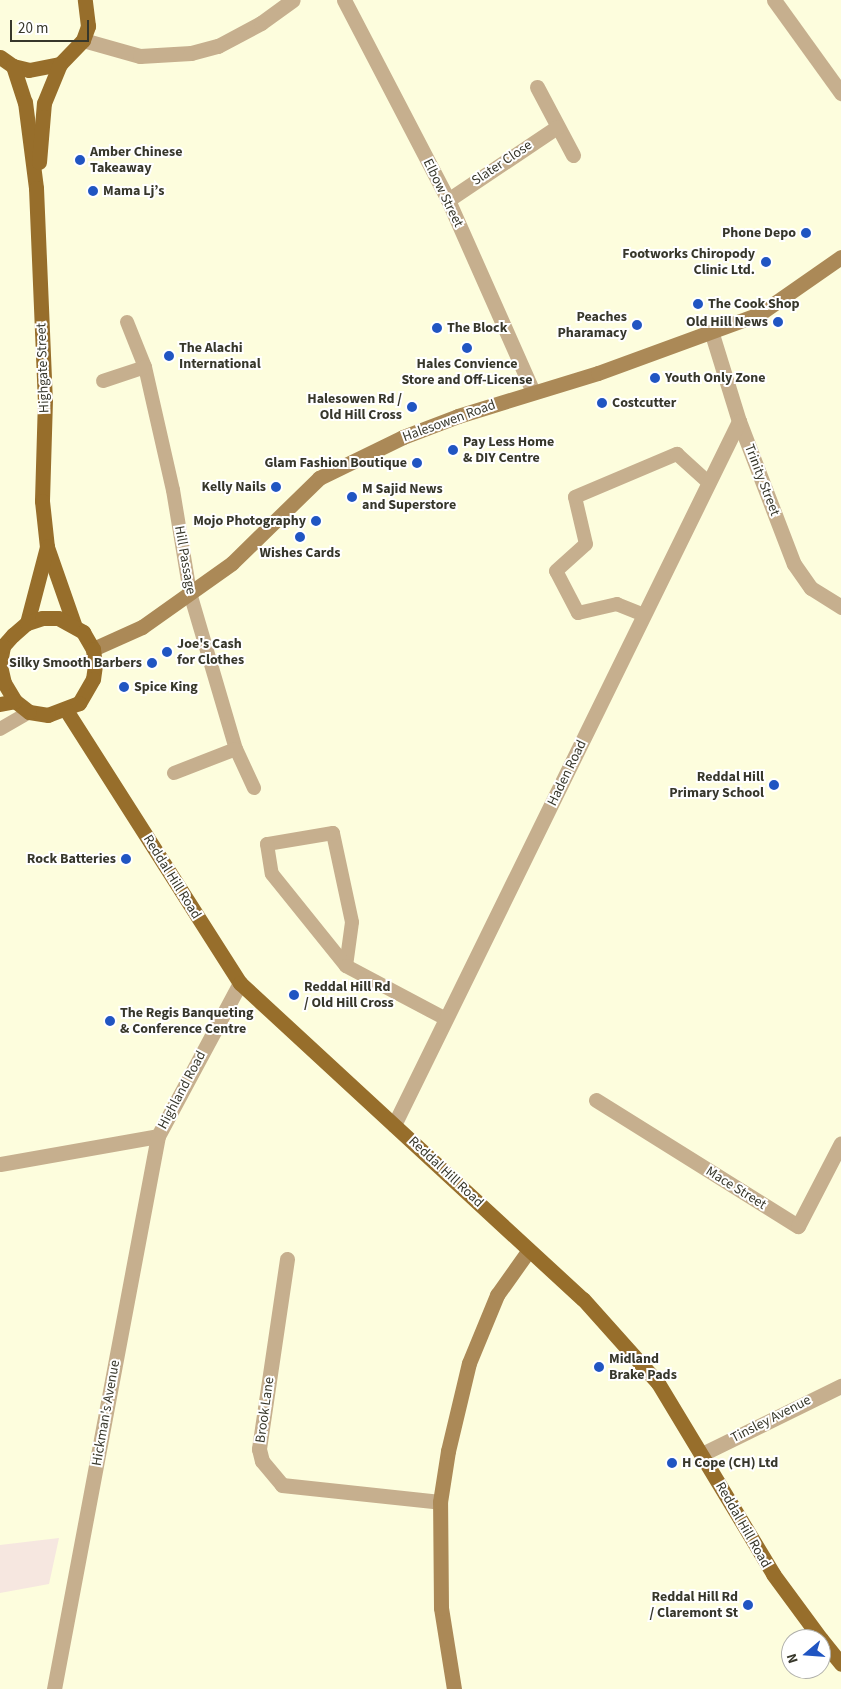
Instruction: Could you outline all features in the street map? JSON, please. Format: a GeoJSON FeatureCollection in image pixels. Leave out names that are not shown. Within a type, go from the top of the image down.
{"type":"FeatureCollection","features":[{"type":"Feature","properties":{"kind":"main road"},"geometry":{"type":"LineString","coordinates":[[0,57],[13,66],[42,70],[60,64],[83,40],[88,26],[86,0]]}},
{"type":"Feature","properties":{"kind":"main road","name":"Highgate Street"},"geometry":{"type":"LineString","coordinates":[[36,188],[44,103],[60,64]]}},
{"type":"Feature","properties":{"kind":"main road","name":"Highgate Street"},"geometry":{"type":"LineString","coordinates":[[13,66],[24,102],[36,188],[45,399],[42,501],[47,547],[74,624]]}},
{"type":"Feature","properties":{"kind":"main road","name":"Highgate Street"},"geometry":{"type":"LineString","coordinates":[[27,623],[47,547]]}},
{"type":"Feature","properties":{"kind":"main road"},"geometry":{"type":"LineString","coordinates":[[0,662],[3,646],[27,623],[42,618],[58,618],[74,624],[83,632],[93,649],[96,665],[93,679],[79,703],[66,710],[48,715],[29,712],[16,701],[4,683],[0,666]]}},
{"type":"Feature","properties":{"kind":"main road"},"geometry":{"type":"LineString","coordinates":[[0,704],[16,701]]}},
{"type":"Feature","properties":{"kind":"main road","name":"Reddal Hill Road"},"geometry":{"type":"LineString","coordinates":[[66,710],[240,983],[583,1299],[658,1383],[772,1574],[813,1629]]}},
{"type":"Feature","properties":{"kind":"main road","name":"Reddal Hill Road"},"geometry":{"type":"LineString","coordinates":[[831,1652],[841,1664]]}},
{"type":"Feature","properties":{"kind":"street"},"geometry":{"type":"LineString","coordinates":[[83,40],[140,56],[191,53],[218,46],[261,23],[293,0]]}},
{"type":"Feature","properties":{"kind":"street","name":"Elbow Street"},"geometry":{"type":"LineString","coordinates":[[344,0],[448,200],[533,392]]}},
{"type":"Feature","properties":{"kind":"street"},"geometry":{"type":"LineString","coordinates":[[774,0],[841,93]]}},
{"type":"Feature","properties":{"kind":"street"},"geometry":{"type":"LineString","coordinates":[[537,87],[573,154]]}},
{"type":"Feature","properties":{"kind":"street","name":"Slater Close"},"geometry":{"type":"LineString","coordinates":[[448,200],[557,127]]}},
{"type":"Feature","properties":{"kind":"street","name":"Halesowen Road"},"geometry":{"type":"LineString","coordinates":[[93,649],[142,627],[232,563],[319,478],[403,437],[533,392],[712,334],[759,314],[841,257]]}},
{"type":"Feature","properties":{"kind":"street","name":"Trinity Street"},"geometry":{"type":"LineString","coordinates":[[712,334],[739,421],[794,564],[812,588],[841,608]]}},
{"type":"Feature","properties":{"kind":"street","name":"Haden Road"},"geometry":{"type":"LineString","coordinates":[[394,1124],[739,421]]}},
{"type":"Feature","properties":{"kind":"street","name":"Highland Road"},"geometry":{"type":"LineString","coordinates":[[0,1164],[158,1136],[240,983]]}},
{"type":"Feature","properties":{"kind":"street","name":"Mace Street"},"geometry":{"type":"LineString","coordinates":[[596,1100],[798,1226],[841,1143]]}},
{"type":"Feature","properties":{"kind":"street","name":"Hickman's Avenue"},"geometry":{"type":"LineString","coordinates":[[54,1689],[158,1136]]}},
{"type":"Feature","properties":{"kind":"street"},"geometry":{"type":"LineString","coordinates":[[454,1689],[441,1608],[440,1502],[448,1451],[469,1363],[496,1295],[529,1250]]}},
{"type":"Feature","properties":{"kind":"street","name":"Brook Lane"},"geometry":{"type":"LineString","coordinates":[[287,1258],[259,1449],[262,1461],[282,1485],[440,1502]]}},
{"type":"Feature","properties":{"kind":"street","name":"Tinsley Avenue"},"geometry":{"type":"LineString","coordinates":[[702,1454],[841,1386]]}},
{"type":"Feature","properties":{"kind":"lane","name":"Hill Passage"},"geometry":{"type":"LineString","coordinates":[[127,322],[145,367],[174,490],[190,593],[236,749],[254,788]]}},
{"type":"Feature","properties":{"kind":"lane"},"geometry":{"type":"LineString","coordinates":[[103,381],[145,367]]}},
{"type":"Feature","properties":{"kind":"lane"},"geometry":{"type":"LineString","coordinates":[[644,615],[617,604],[578,613],[556,571],[586,544],[575,497],[677,454],[708,483]]}},
{"type":"Feature","properties":{"kind":"lane"},"geometry":{"type":"LineString","coordinates":[[0,729],[29,712]]}},
{"type":"Feature","properties":{"kind":"lane"},"geometry":{"type":"LineString","coordinates":[[174,773],[236,749]]}},
{"type":"Feature","properties":{"kind":"lane"},"geometry":{"type":"LineString","coordinates":[[346,966],[352,922],[333,833],[267,844],[272,874],[346,966],[446,1019]]}},
{"type":"Feature","properties":{"kind":"shaded area"},"geometry":{"type":"Polygon","coordinates":[[[59,1538],[49,1584],[0,1593],[0,1545],[59,1538]]]}},
{"type":"Feature","properties":{"kind":"place","name":"Amber Chinese Takeaway"},"geometry":{"type":"Point","coordinates":[80,160]}},
{"type":"Feature","properties":{"kind":"place","name":"Mama Lj’s"},"geometry":{"type":"Point","coordinates":[93,191]}},
{"type":"Feature","properties":{"kind":"place","name":"Phone Depo"},"geometry":{"type":"Point","coordinates":[806,233]}},
{"type":"Feature","properties":{"kind":"place","name":"Footworks Chiropody Clinic Ltd."},"geometry":{"type":"Point","coordinates":[766,262]}},
{"type":"Feature","properties":{"kind":"place","name":"The Cook Shop"},"geometry":{"type":"Point","coordinates":[698,304]}},
{"type":"Feature","properties":{"kind":"place","name":"Old Hill News"},"geometry":{"type":"Point","coordinates":[778,322]}},
{"type":"Feature","properties":{"kind":"place","name":"Peaches Pharamacy"},"geometry":{"type":"Point","coordinates":[637,325]}},
{"type":"Feature","properties":{"kind":"place","name":"The Block"},"geometry":{"type":"Point","coordinates":[437,328]}},
{"type":"Feature","properties":{"kind":"place","name":"Hales Convience Store and Off-License"},"geometry":{"type":"Point","coordinates":[467,348]}},
{"type":"Feature","properties":{"kind":"place","name":"The Alachi International"},"geometry":{"type":"Point","coordinates":[169,356]}},
{"type":"Feature","properties":{"kind":"place","name":"Youth Only Zone"},"geometry":{"type":"Point","coordinates":[655,378]}},
{"type":"Feature","properties":{"kind":"place","name":"Costcutter"},"geometry":{"type":"Point","coordinates":[602,403]}},
{"type":"Feature","properties":{"kind":"place","name":"Halesowen Rd / Old Hill Cross"},"geometry":{"type":"Point","coordinates":[412,407]}},
{"type":"Feature","properties":{"kind":"place","name":"Pay Less Home & DIY Centre"},"geometry":{"type":"Point","coordinates":[453,450]}},
{"type":"Feature","properties":{"kind":"place","name":"Glam Fashion Boutique"},"geometry":{"type":"Point","coordinates":[417,463]}},
{"type":"Feature","properties":{"kind":"place","name":"Kelly Nails"},"geometry":{"type":"Point","coordinates":[276,487]}},
{"type":"Feature","properties":{"kind":"place","name":"M Sajid News and Superstore"},"geometry":{"type":"Point","coordinates":[352,497]}},
{"type":"Feature","properties":{"kind":"place","name":"Mojo Photography"},"geometry":{"type":"Point","coordinates":[316,521]}},
{"type":"Feature","properties":{"kind":"place","name":"Wishes Cards"},"geometry":{"type":"Point","coordinates":[300,537]}},
{"type":"Feature","properties":{"kind":"place","name":"Joe's Cash for Clothes"},"geometry":{"type":"Point","coordinates":[167,652]}},
{"type":"Feature","properties":{"kind":"place","name":"Silky Smooth Barbers"},"geometry":{"type":"Point","coordinates":[152,663]}},
{"type":"Feature","properties":{"kind":"place","name":"Spice King"},"geometry":{"type":"Point","coordinates":[124,687]}},
{"type":"Feature","properties":{"kind":"place","name":"Reddal Hill Primary School"},"geometry":{"type":"Point","coordinates":[774,785]}},
{"type":"Feature","properties":{"kind":"place","name":"Rock Batteries"},"geometry":{"type":"Point","coordinates":[126,859]}},
{"type":"Feature","properties":{"kind":"place","name":"Reddal Hill Rd / Old Hill Cross"},"geometry":{"type":"Point","coordinates":[294,995]}},
{"type":"Feature","properties":{"kind":"place","name":"The Regis Banqueting & Conference Centre"},"geometry":{"type":"Point","coordinates":[110,1021]}},
{"type":"Feature","properties":{"kind":"place","name":"Midland Brake Pads"},"geometry":{"type":"Point","coordinates":[599,1367]}},
{"type":"Feature","properties":{"kind":"place","name":"H Cope (CH) Ltd"},"geometry":{"type":"Point","coordinates":[672,1463]}},
{"type":"Feature","properties":{"kind":"place","name":"Reddal Hill Rd / Claremont St"},"geometry":{"type":"Point","coordinates":[748,1605]}}]}
